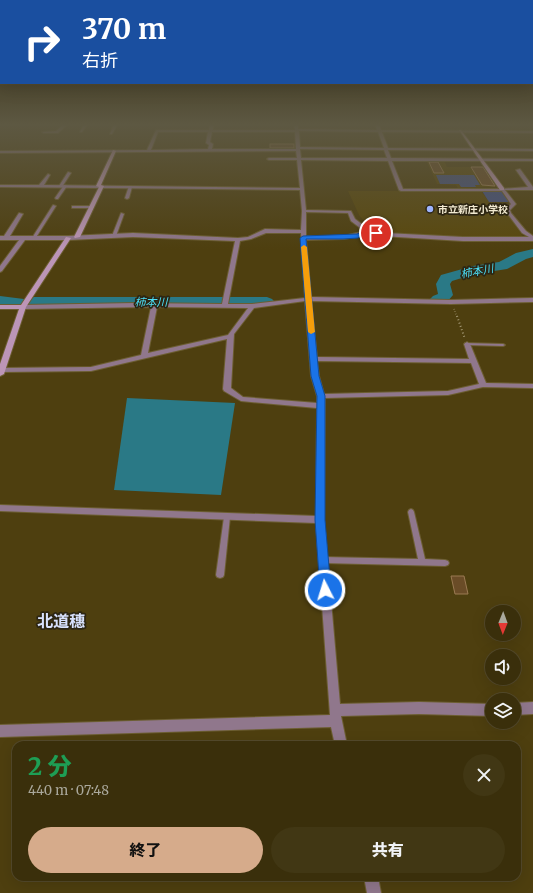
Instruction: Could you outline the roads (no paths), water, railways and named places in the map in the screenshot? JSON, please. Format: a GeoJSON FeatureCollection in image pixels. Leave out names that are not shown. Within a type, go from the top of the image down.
{"type":"FeatureCollection","features":[{"type":"Feature","properties":{"kind":"street"},"geometry":{"type":"LineString","coordinates":[[77,237],[108,166]]}},
{"type":"Feature","properties":{"kind":"street"},"geometry":{"type":"LineString","coordinates":[[300,166],[304,211],[303,235],[313,359],[315,376],[321,396],[320,520],[336,716],[340,741]]}},
{"type":"Feature","properties":{"kind":"street"},"geometry":{"type":"LineString","coordinates":[[392,166],[401,190],[533,188]]}},
{"type":"Feature","properties":{"kind":"street"},"geometry":{"type":"LineString","coordinates":[[487,166],[514,204],[508,210],[509,213],[524,232],[533,239]]}},
{"type":"Feature","properties":{"kind":"street"},"geometry":{"type":"LineString","coordinates":[[518,170],[533,188]]}},
{"type":"Feature","properties":{"kind":"street"},"geometry":{"type":"LineString","coordinates":[[41,186],[48,175]]}},
{"type":"Feature","properties":{"kind":"street"},"geometry":{"type":"LineString","coordinates":[[0,186],[130,186],[302,189]]}},
{"type":"Feature","properties":{"kind":"street"},"geometry":{"type":"LineString","coordinates":[[304,211],[349,212],[353,220],[361,226],[364,233]]}},
{"type":"Feature","properties":{"kind":"street"},"geometry":{"type":"LineString","coordinates":[[3,238],[21,214]]}},
{"type":"Feature","properties":{"kind":"street"},"geometry":{"type":"LineString","coordinates":[[3,238],[158,236],[238,240],[249,238],[265,231],[343,237],[358,236],[364,233],[463,239],[533,239]]}},
{"type":"Feature","properties":{"kind":"street"},"geometry":{"type":"LineString","coordinates":[[0,270],[24,238]]}},
{"type":"Feature","properties":{"kind":"street"},"geometry":{"type":"LineString","coordinates":[[68,238],[23,307],[1,372],[91,369],[230,336]]}},
{"type":"Feature","properties":{"kind":"street"},"geometry":{"type":"LineString","coordinates":[[226,304],[238,240]]}},
{"type":"Feature","properties":{"kind":"street"},"geometry":{"type":"LineString","coordinates":[[0,307],[226,304],[252,306],[309,299],[452,302],[533,300]]}},
{"type":"Feature","properties":{"kind":"street"},"geometry":{"type":"LineString","coordinates":[[144,357],[154,305]]}},
{"type":"Feature","properties":{"kind":"street"},"geometry":{"type":"LineString","coordinates":[[252,306],[230,336],[227,389],[241,399],[321,406]]}},
{"type":"Feature","properties":{"kind":"street"},"geometry":{"type":"LineString","coordinates":[[467,344],[483,385]]}},
{"type":"Feature","properties":{"kind":"street"},"geometry":{"type":"LineString","coordinates":[[313,359],[474,361]]}},
{"type":"Feature","properties":{"kind":"street"},"geometry":{"type":"LineString","coordinates":[[321,396],[448,393],[483,385],[533,386]]}},
{"type":"Feature","properties":{"kind":"street"},"geometry":{"type":"LineString","coordinates":[[0,508],[320,520]]}},
{"type":"Feature","properties":{"kind":"street"},"geometry":{"type":"LineString","coordinates":[[0,731],[336,716],[419,708],[485,710]]}},
{"type":"Feature","properties":{"kind":"street"},"geometry":{"type":"LineString","coordinates":[[521,709],[533,708]]}},
{"type":"Feature","properties":{"kind":"street"},"geometry":{"type":"LineString","coordinates":[[372,881],[374,893]]}},
{"type":"Feature","properties":{"kind":"lane"},"geometry":{"type":"LineString","coordinates":[[57,198],[69,173]]}},
{"type":"Feature","properties":{"kind":"lane"},"geometry":{"type":"LineString","coordinates":[[127,198],[130,186]]}},
{"type":"Feature","properties":{"kind":"lane"},"geometry":{"type":"LineString","coordinates":[[34,238],[54,206]]}},
{"type":"Feature","properties":{"kind":"lane"},"geometry":{"type":"LineString","coordinates":[[72,207],[91,207]]}},
{"type":"Feature","properties":{"kind":"lane"},"geometry":{"type":"LineString","coordinates":[[114,236],[122,214]]}},
{"type":"Feature","properties":{"kind":"lane"},"geometry":{"type":"LineString","coordinates":[[467,344],[503,345]]}},
{"type":"Feature","properties":{"kind":"lane"},"geometry":{"type":"LineString","coordinates":[[411,512],[422,563]]}},
{"type":"Feature","properties":{"kind":"lane"},"geometry":{"type":"LineString","coordinates":[[220,575],[226,517]]}},
{"type":"Feature","properties":{"kind":"lane"},"geometry":{"type":"LineString","coordinates":[[323,560],[445,563]]}},
{"type":"Feature","properties":{"kind":"waterway","name":"柿本川"},"geometry":{"type":"LineString","coordinates":[[438,299],[442,299],[446,295],[443,284],[446,278],[473,270],[502,266],[521,256],[533,253]]}},
{"type":"Feature","properties":{"kind":"waterway","name":"柿本川"},"geometry":{"type":"LineString","coordinates":[[0,301],[19,302]]}},
{"type":"Feature","properties":{"kind":"waterway","name":"柿本川"},"geometry":{"type":"LineString","coordinates":[[34,302],[267,302]]}},
{"type":"Feature","properties":{"kind":"place","name":"市立新庄小学校"},"geometry":{"type":"Point","coordinates":[430,209]}},
{"type":"Feature","properties":{"kind":"district","name":"北道穗"},"geometry":{"type":"Point","coordinates":[61,621]}}]}
